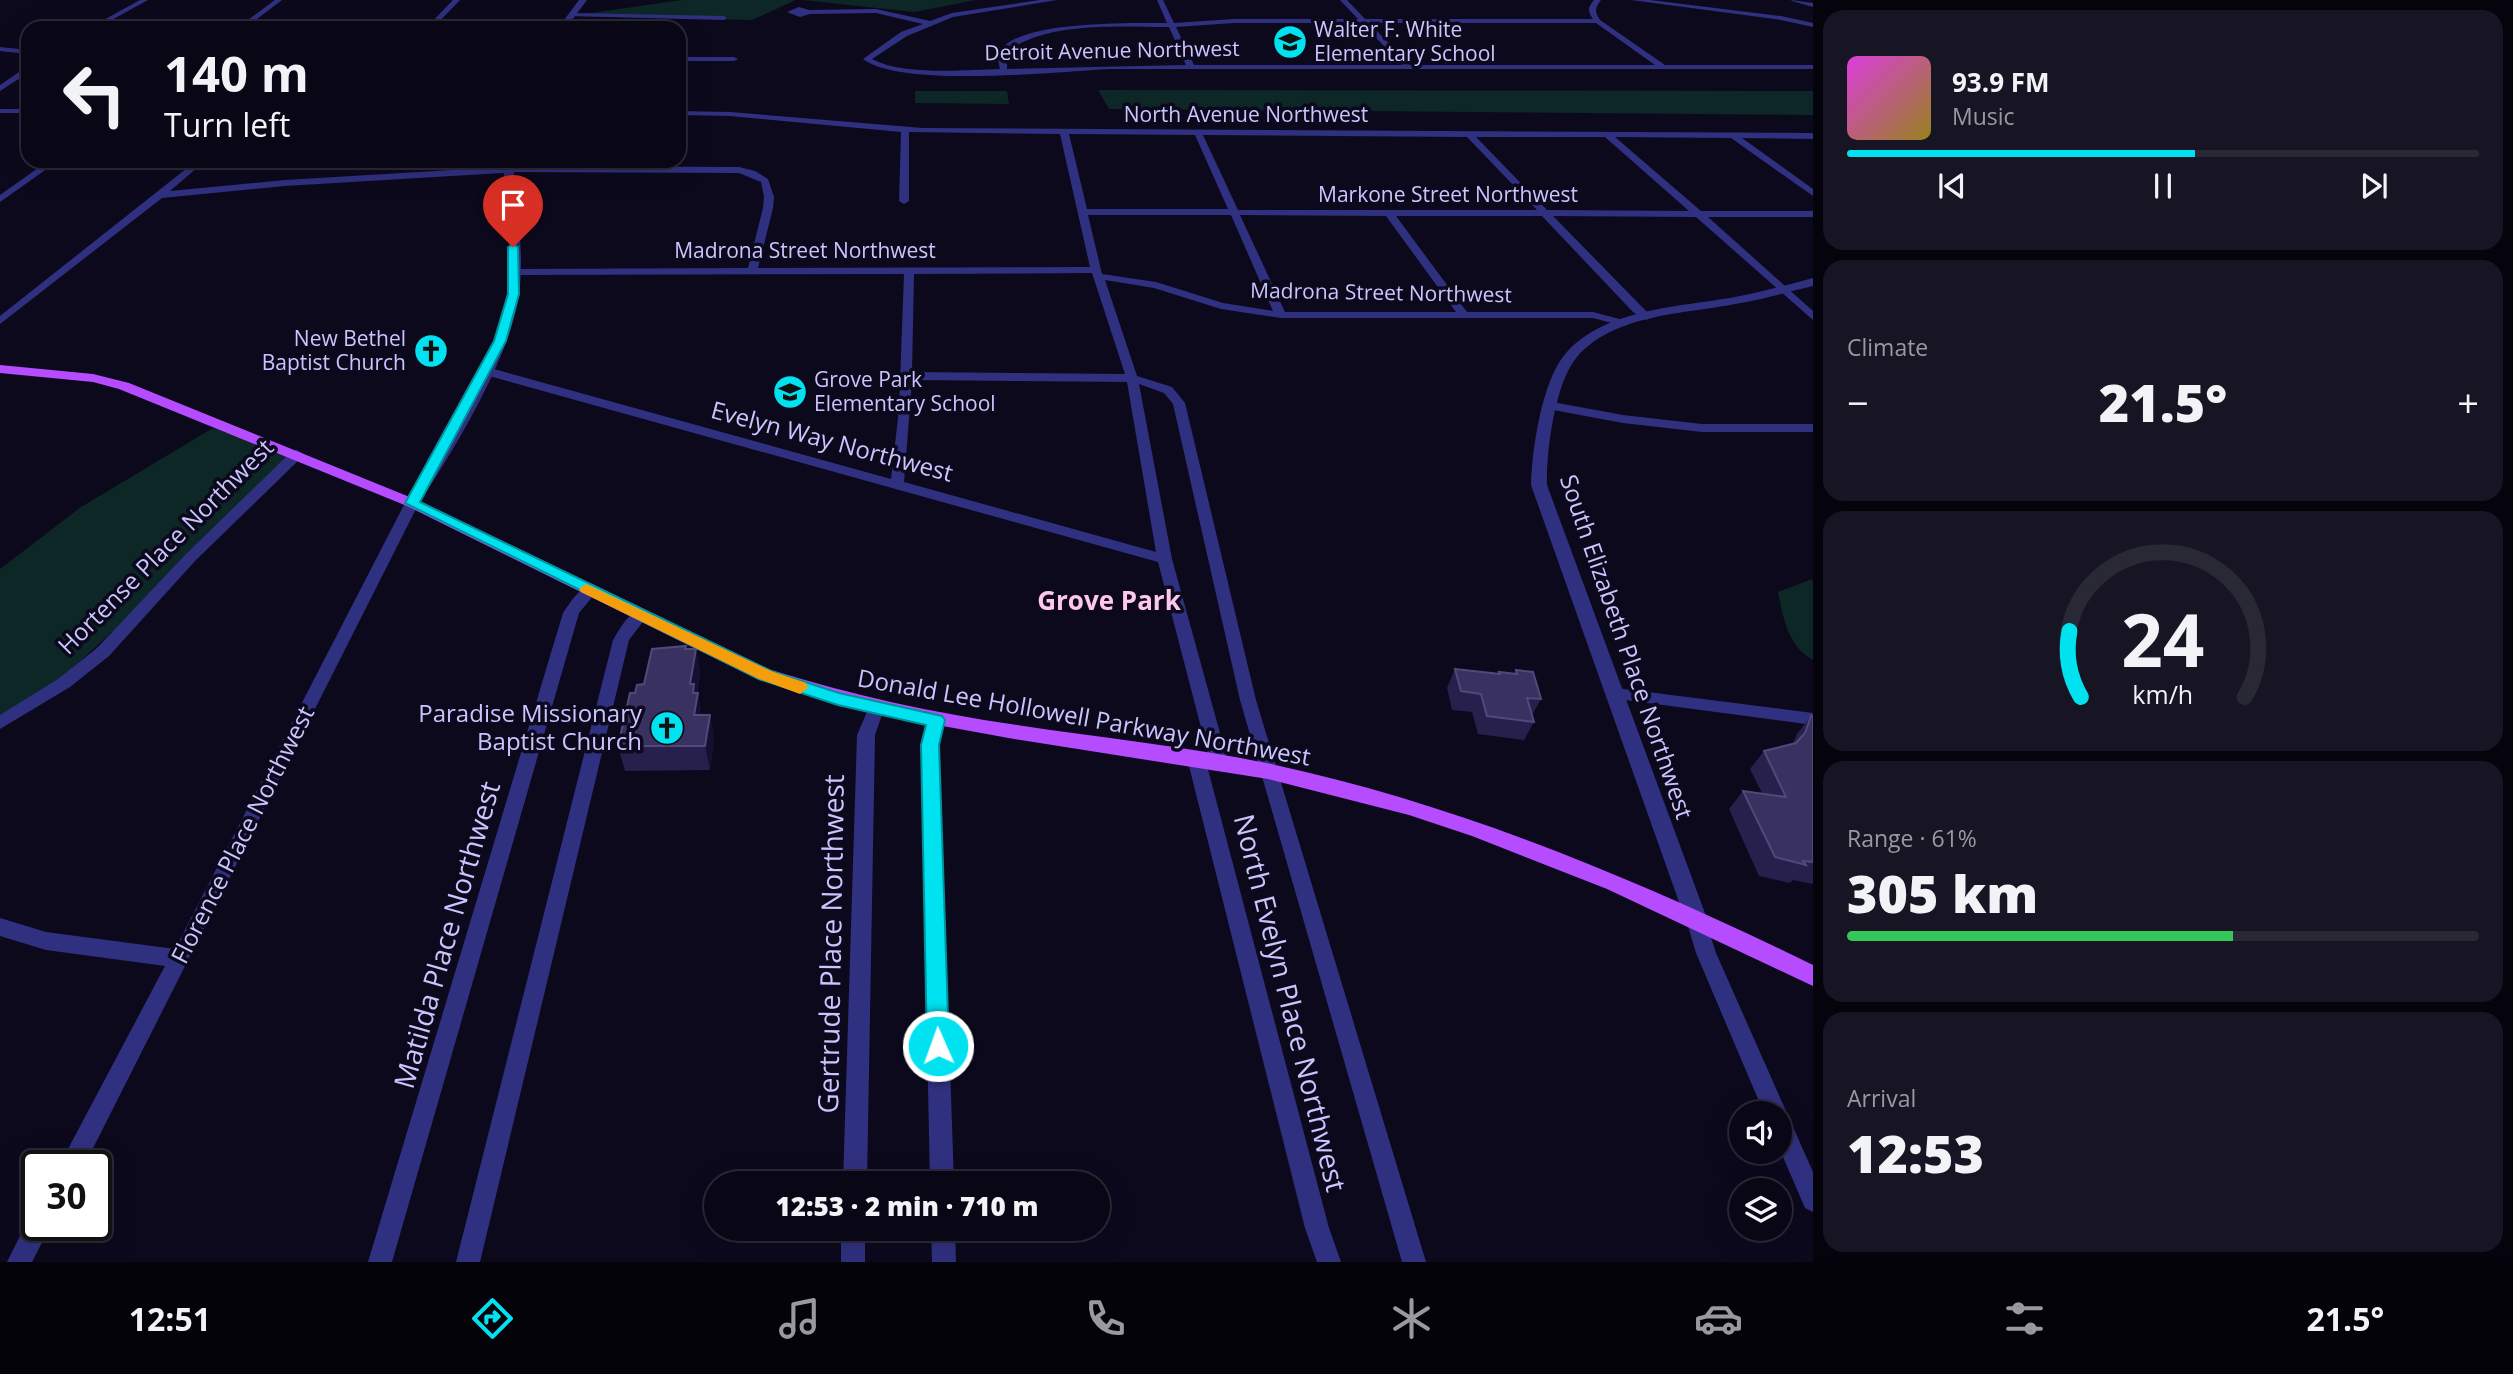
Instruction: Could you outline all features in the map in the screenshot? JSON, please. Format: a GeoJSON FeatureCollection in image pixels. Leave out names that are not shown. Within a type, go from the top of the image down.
{"type":"FeatureCollection","features":[{"type":"Feature","properties":{"kind":"main road","name":"Donald Lee Hollowell Parkway Northwest"},"geometry":{"type":"LineString","coordinates":[[0,369],[93,378],[124,386],[298,454],[412,503],[765,675],[818,694],[876,709],[936,720],[1219,762],[1372,796],[1476,828],[1584,868],[1695,916],[1813,976]]}},
{"type":"Feature","properties":{"kind":"street"},"geometry":{"type":"LineString","coordinates":[[105,21],[145,0]]}},
{"type":"Feature","properties":{"kind":"street"},"geometry":{"type":"LineString","coordinates":[[250,21],[279,0]]}},
{"type":"Feature","properties":{"kind":"street"},"geometry":{"type":"LineString","coordinates":[[436,21],[457,0]]}},
{"type":"Feature","properties":{"kind":"street"},"geometry":{"type":"LineString","coordinates":[[567,21],[583,0]]}},
{"type":"Feature","properties":{"kind":"street","name":"Detroit Avenue Northwest"},"geometry":{"type":"LineString","coordinates":[[1054,0],[968,11],[929,23],[904,34],[867,59],[870,64],[896,71],[1004,72],[1191,66],[1813,67]]}},
{"type":"Feature","properties":{"kind":"street"},"geometry":{"type":"LineString","coordinates":[[1160,0],[1191,66]]}},
{"type":"Feature","properties":{"kind":"street"},"geometry":{"type":"LineString","coordinates":[[1343,0],[1408,67]]}},
{"type":"Feature","properties":{"kind":"street"},"geometry":{"type":"LineString","coordinates":[[1598,0],[1592,7],[1592,13],[1598,21],[1663,67]]}},
{"type":"Feature","properties":{"kind":"street"},"geometry":{"type":"LineString","coordinates":[[1634,0],[1781,18],[1813,25]]}},
{"type":"Feature","properties":{"kind":"street"},"geometry":{"type":"LineString","coordinates":[[1794,0],[1813,5]]}},
{"type":"Feature","properties":{"kind":"street"},"geometry":{"type":"LineString","coordinates":[[809,12],[876,12],[929,23]]}},
{"type":"Feature","properties":{"kind":"street"},"geometry":{"type":"LineString","coordinates":[[572,15],[724,18]]}},
{"type":"Feature","properties":{"kind":"street"},"geometry":{"type":"LineString","coordinates":[[1004,72],[1001,58],[1004,50],[1016,42],[1032,36],[1102,26],[1234,20],[1598,21]]}},
{"type":"Feature","properties":{"kind":"street"},"geometry":{"type":"LineString","coordinates":[[0,49],[21,51]]}},
{"type":"Feature","properties":{"kind":"street"},"geometry":{"type":"LineString","coordinates":[[686,59],[734,59]]}},
{"type":"Feature","properties":{"kind":"street"},"geometry":{"type":"LineString","coordinates":[[0,89],[21,75]]}},
{"type":"Feature","properties":{"kind":"street"},"geometry":{"type":"LineString","coordinates":[[0,111],[21,111]]}},
{"type":"Feature","properties":{"kind":"street","name":"North Avenue Northwest"},"geometry":{"type":"LineString","coordinates":[[686,113],[730,114],[905,131],[1813,136]]}},
{"type":"Feature","properties":{"kind":"street"},"geometry":{"type":"LineString","coordinates":[[904,201],[905,131]]}},
{"type":"Feature","properties":{"kind":"street"},"geometry":{"type":"LineString","coordinates":[[1064,132],[1097,273],[1132,378],[1165,559],[1219,762]]}},
{"type":"Feature","properties":{"kind":"street"},"geometry":{"type":"LineString","coordinates":[[1198,132],[1281,315]]}},
{"type":"Feature","properties":{"kind":"street"},"geometry":{"type":"LineString","coordinates":[[1469,134],[1646,317]]}},
{"type":"Feature","properties":{"kind":"street"},"geometry":{"type":"LineString","coordinates":[[1607,135],[1813,317]]}},
{"type":"Feature","properties":{"kind":"street"},"geometry":{"type":"LineString","coordinates":[[1732,135],[1813,193]]}},
{"type":"Feature","properties":{"kind":"street"},"geometry":{"type":"LineString","coordinates":[[0,199],[44,168]]}},
{"type":"Feature","properties":{"kind":"street"},"geometry":{"type":"LineString","coordinates":[[0,321],[193,168]]}},
{"type":"Feature","properties":{"kind":"street"},"geometry":{"type":"LineString","coordinates":[[161,195],[471,168]]}},
{"type":"Feature","properties":{"kind":"street"},"geometry":{"type":"LineString","coordinates":[[412,503],[486,371],[509,317],[514,272],[508,168]]}},
{"type":"Feature","properties":{"kind":"street"},"geometry":{"type":"LineString","coordinates":[[686,168],[752,173],[765,181],[769,197],[752,271]]}},
{"type":"Feature","properties":{"kind":"street","name":"Markone Street Northwest"},"geometry":{"type":"LineString","coordinates":[[1083,212],[1813,214]]}},
{"type":"Feature","properties":{"kind":"street"},"geometry":{"type":"LineString","coordinates":[[1390,214],[1464,315]]}},
{"type":"Feature","properties":{"kind":"street"},"geometry":{"type":"LineString","coordinates":[[897,484],[906,376],[909,270]]}},
{"type":"Feature","properties":{"kind":"street","name":"Madrona Street Northwest"},"geometry":{"type":"LineString","coordinates":[[514,272],[909,270],[1097,273],[1156,285],[1221,306],[1281,315],[1593,315],[1623,323]]}},
{"type":"Feature","properties":{"kind":"street","name":"South Elizabeth Place Northwest"},"geometry":{"type":"LineString","coordinates":[[1695,916],[1539,485],[1539,470],[1559,374],[1572,354],[1594,336],[1623,323],[1646,317],[1813,282]]}},
{"type":"Feature","properties":{"kind":"street","name":"Evelyn Way Northwest"},"geometry":{"type":"LineString","coordinates":[[486,371],[1165,559]]}},
{"type":"Feature","properties":{"kind":"street","name":"North Evelyn Place Northwest"},"geometry":{"type":"LineString","coordinates":[[906,376],[1132,378],[1168,390],[1179,403],[1248,699],[1414,1262]]}},
{"type":"Feature","properties":{"kind":"street"},"geometry":{"type":"LineString","coordinates":[[1552,406],[1623,419],[1702,428],[1813,428]]}},
{"type":"Feature","properties":{"kind":"street","name":"Hortense Place Northwest"},"geometry":{"type":"LineString","coordinates":[[0,723],[64,683],[103,652],[190,558],[298,454]]}},
{"type":"Feature","properties":{"kind":"street","name":"Florence Place Northwest"},"geometry":{"type":"LineString","coordinates":[[79,1150],[180,959],[412,503]]}},
{"type":"Feature","properties":{"kind":"street","name":"Matilda Place Northwest"},"geometry":{"type":"LineString","coordinates":[[380,1262],[571,613],[590,590]]}},
{"type":"Feature","properties":{"kind":"street"},"geometry":{"type":"LineString","coordinates":[[468,1262],[621,640],[640,615]]}},
{"type":"Feature","properties":{"kind":"street"},"geometry":{"type":"LineString","coordinates":[[1616,694],[1813,719]]}},
{"type":"Feature","properties":{"kind":"street","name":"Gertrude Place Northwest"},"geometry":{"type":"LineString","coordinates":[[855,1171],[866,735],[876,709]]}},
{"type":"Feature","properties":{"kind":"street"},"geometry":{"type":"LineString","coordinates":[[936,720],[930,745],[942,1171]]}},
{"type":"Feature","properties":{"kind":"street","name":"North Evelyn Place Northwest"},"geometry":{"type":"LineString","coordinates":[[1196,758],[1317,1228],[1329,1262]]}},
{"type":"Feature","properties":{"kind":"street"},"geometry":{"type":"LineString","coordinates":[[1695,916],[1706,953],[1771,1101]]}},
{"type":"Feature","properties":{"kind":"street"},"geometry":{"type":"LineString","coordinates":[[0,927],[46,941],[180,959]]}},
{"type":"Feature","properties":{"kind":"street"},"geometry":{"type":"LineString","coordinates":[[1792,1151],[1813,1200]]}},
{"type":"Feature","properties":{"kind":"street"},"geometry":{"type":"LineString","coordinates":[[19,1262],[30,1241]]}},
{"type":"Feature","properties":{"kind":"street"},"geometry":{"type":"LineString","coordinates":[[853,1241],[853,1262]]}},
{"type":"Feature","properties":{"kind":"street"},"geometry":{"type":"LineString","coordinates":[[943,1241],[944,1262]]}},
{"type":"Feature","properties":{"kind":"green space"},"geometry":{"type":"Polygon","coordinates":[[[682,0],[796,0],[752,20],[570,16],[682,0]]]}},
{"type":"Feature","properties":{"kind":"green space"},"geometry":{"type":"Polygon","coordinates":[[[803,0],[976,0],[914,12],[803,0]]]}},
{"type":"Feature","properties":{"kind":"green space"},"geometry":{"type":"Polygon","coordinates":[[[1098,90],[1813,91],[1813,115],[1109,109],[1098,90]]]}},
{"type":"Feature","properties":{"kind":"green space"},"geometry":{"type":"Polygon","coordinates":[[[915,91],[1007,91],[1009,104],[915,103],[915,91]]]}},
{"type":"Feature","properties":{"kind":"green space"},"geometry":{"type":"Polygon","coordinates":[[[213,428],[303,456],[53,686],[0,722],[0,569],[81,507],[213,428]]]}},
{"type":"Feature","properties":{"kind":"green space"},"geometry":{"type":"Polygon","coordinates":[[[1813,580],[1813,660],[1792,639],[1778,592],[1813,580]]]}},
{"type":"Feature","properties":{"kind":"building"},"geometry":{"type":"Polygon","coordinates":[[[686,646],[685,649],[696,649],[690,684],[694,684],[693,693],[698,693],[694,715],[710,715],[705,746],[618,746],[630,693],[635,693],[637,685],[644,684],[652,649],[686,646]]]}},
{"type":"Feature","properties":{"kind":"building"},"geometry":{"type":"Polygon","coordinates":[[[1455,669],[1500,674],[1499,672],[1517,674],[1516,670],[1533,672],[1541,699],[1527,698],[1534,722],[1487,716],[1481,694],[1461,691],[1455,669]]]}},
{"type":"Feature","properties":{"kind":"building"},"geometry":{"type":"Polygon","coordinates":[[[1811,716],[1813,862],[1803,861],[1806,865],[1775,857],[1743,791],[1786,797],[1764,751],[1796,743],[1805,733],[1811,716]]]}},
{"type":"Feature","properties":{"kind":"slow traffic"},"geometry":{"type":"LineString","coordinates":[[586,589],[765,675],[800,688]]}},
{"type":"Feature","properties":{"kind":"place","name":"Walter F. White Elementary School"},"geometry":{"type":"Point","coordinates":[1290,42]}},
{"type":"Feature","properties":{"kind":"place","name":"New Bethel Baptist Church"},"geometry":{"type":"Point","coordinates":[431,351]}},
{"type":"Feature","properties":{"kind":"place","name":"Grove Park Elementary School"},"geometry":{"type":"Point","coordinates":[790,392]}},
{"type":"Feature","properties":{"kind":"place","name":"Paradise Missionary Baptist Church"},"geometry":{"type":"Point","coordinates":[667,728]}},
{"type":"Feature","properties":{"kind":"district","name":"Grove Park"},"geometry":{"type":"Point","coordinates":[1109,601]}},
{"type":"Feature","properties":{"kind":"route"},"geometry":{"type":"LineString","coordinates":[[513,247],[514,294],[500,341],[412,503],[765,675],[818,694],[876,709],[936,720],[930,745],[938,1046]]}}]}
